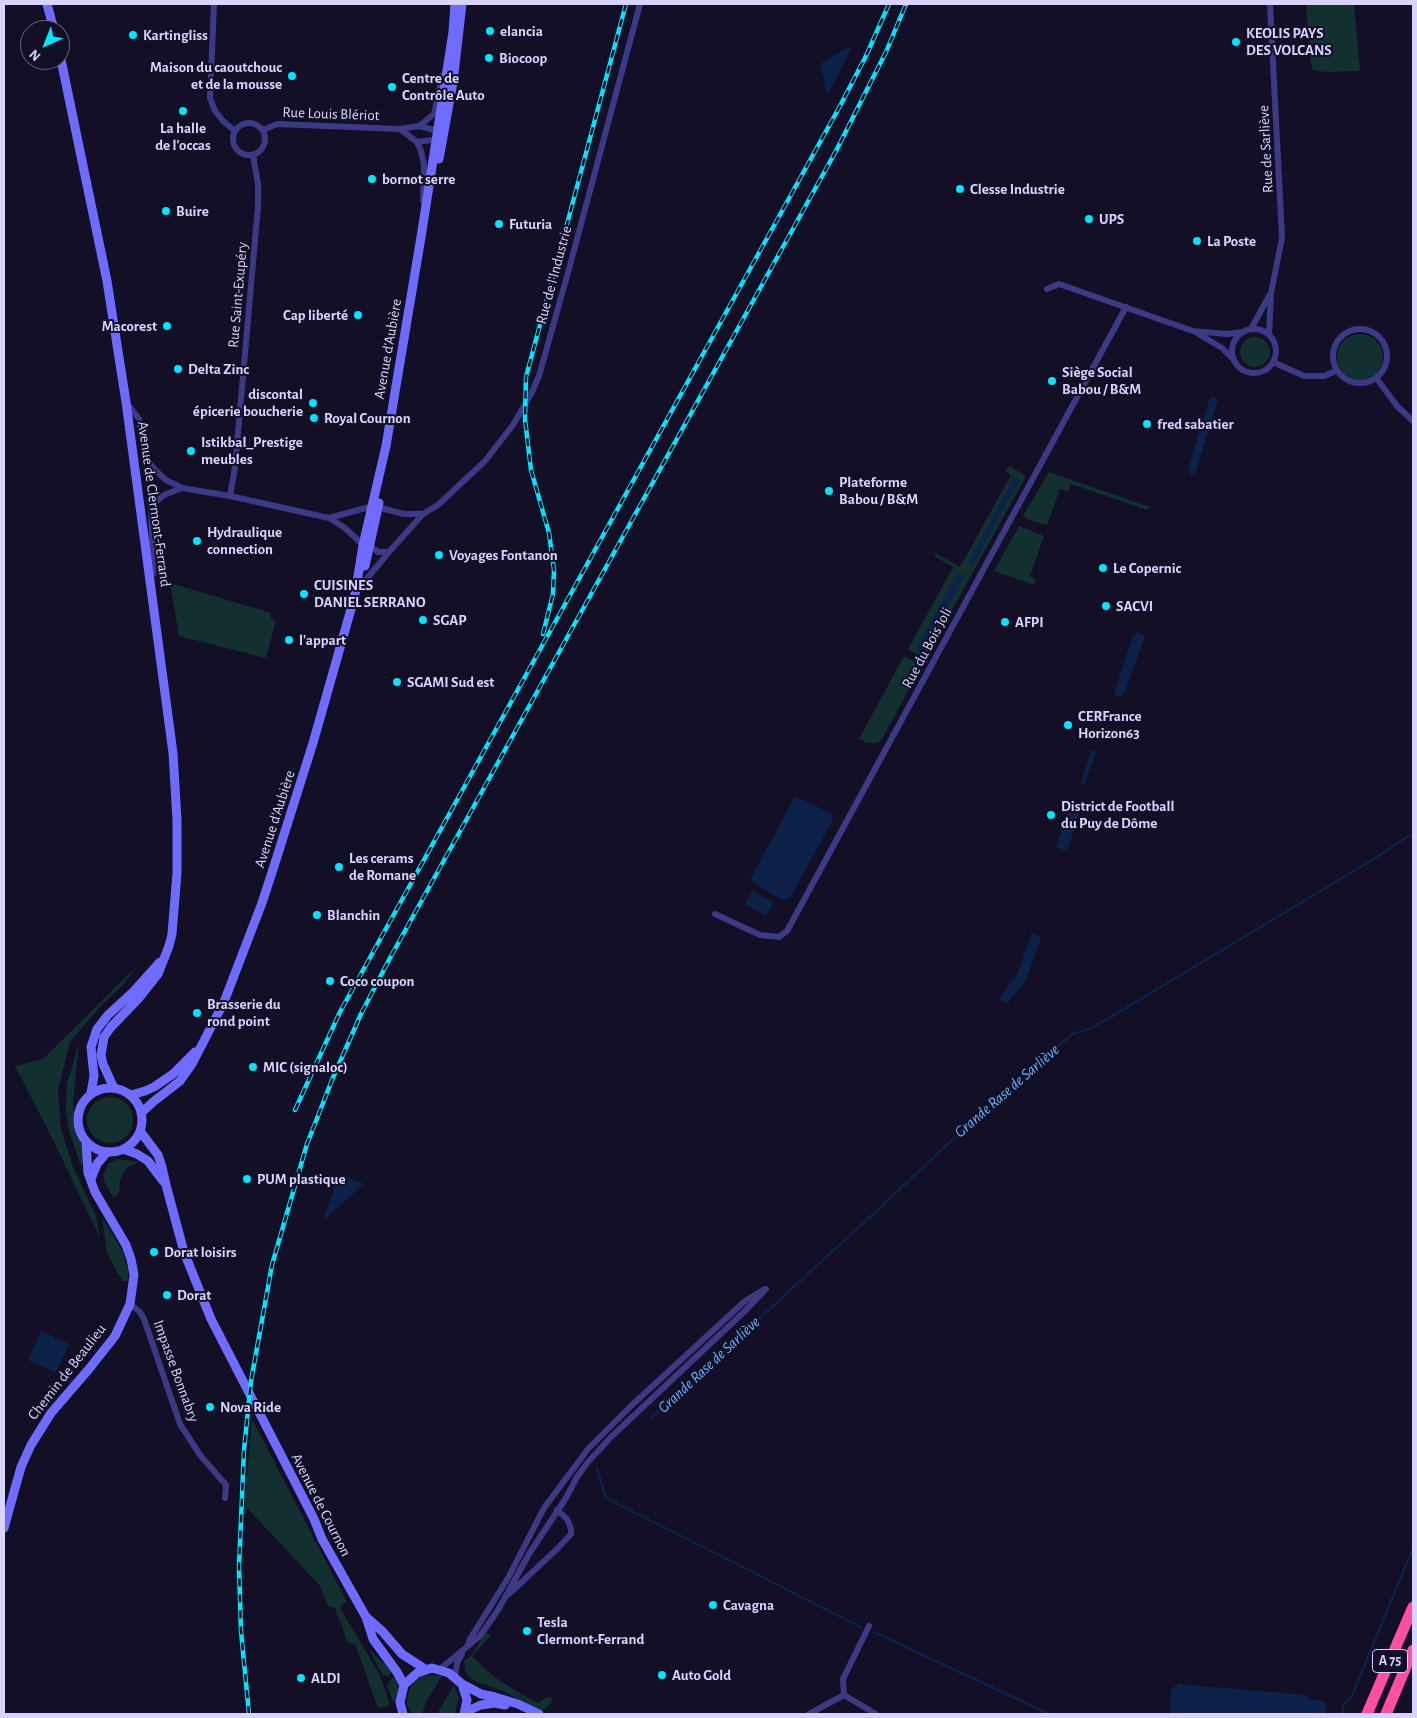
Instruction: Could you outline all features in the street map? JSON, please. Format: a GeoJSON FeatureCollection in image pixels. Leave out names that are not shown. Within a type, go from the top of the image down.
{"type":"FeatureCollection","features":[{"type":"Feature","properties":{"kind":"highway","name":"A 75"},"geometry":{"type":"LineString","coordinates":[[1367,1714],[1413,1607]]}},
{"type":"Feature","properties":{"kind":"highway","name":"A 75"},"geometry":{"type":"LineString","coordinates":[[1386,1714],[1413,1650]]}},
{"type":"Feature","properties":{"kind":"main road"},"geometry":{"type":"LineString","coordinates":[[47,4],[51,20]]}},
{"type":"Feature","properties":{"kind":"main road","name":"Avenue d'Aubière"},"geometry":{"type":"LineString","coordinates":[[141,1113],[180,1081],[203,1045],[224,1002],[262,903],[313,743],[357,592],[375,507],[439,136],[455,4]]}},
{"type":"Feature","properties":{"kind":"main road","name":"Avenue d'Aubière"},"geometry":{"type":"LineString","coordinates":[[439,136],[453,82],[462,4]]}},
{"type":"Feature","properties":{"kind":"main road","name":"Avenue de Clermont-Ferrand"},"geometry":{"type":"LineString","coordinates":[[63,70],[107,281],[126,402],[173,753],[177,820],[175,906],[170,940],[158,974],[140,998],[110,1027],[104,1037],[101,1050],[103,1064],[114,1088]]}},
{"type":"Feature","properties":{"kind":"main road","name":"Avenue de Clermont-Ferrand"},"geometry":{"type":"LineString","coordinates":[[91,1093],[94,1076],[92,1047],[97,1029],[108,1015],[133,992],[162,960]]}},
{"type":"Feature","properties":{"kind":"main road","name":"Avenue d'Aubière"},"geometry":{"type":"LineString","coordinates":[[131,1095],[145,1091],[173,1074],[203,1045]]}},
{"type":"Feature","properties":{"kind":"main road"},"geometry":{"type":"LineString","coordinates":[[102,1088],[114,1088],[123,1090],[131,1095],[138,1103],[141,1113],[140,1131],[133,1142],[123,1149],[107,1152],[96,1149],[86,1142],[80,1132],[77,1121],[81,1105],[91,1093],[102,1088]]}},
{"type":"Feature","properties":{"kind":"main road"},"geometry":{"type":"LineString","coordinates":[[140,1131],[158,1155],[166,1185]]}},
{"type":"Feature","properties":{"kind":"main road","name":"Chemin de Beaulieu"},"geometry":{"type":"LineString","coordinates":[[4,1528],[21,1467],[35,1436],[51,1413],[115,1336],[130,1304],[134,1275],[131,1259],[126,1245],[95,1192],[87,1166],[86,1142]]}},
{"type":"Feature","properties":{"kind":"main road"},"geometry":{"type":"LineString","coordinates":[[123,1149],[137,1154],[148,1161],[166,1185]]}},
{"type":"Feature","properties":{"kind":"main road"},"geometry":{"type":"LineString","coordinates":[[91,1179],[97,1164],[107,1152]]}},
{"type":"Feature","properties":{"kind":"main road","name":"Avenue de Cournon"},"geometry":{"type":"LineString","coordinates":[[166,1185],[179,1238],[211,1319],[237,1373],[314,1519],[322,1539],[366,1617],[373,1639],[404,1685]]}},
{"type":"Feature","properties":{"kind":"main road","name":"Avenue de Cournon"},"geometry":{"type":"LineString","coordinates":[[366,1617],[382,1631],[402,1654],[425,1669]]}},
{"type":"Feature","properties":{"kind":"main road"},"geometry":{"type":"LineString","coordinates":[[403,1714],[400,1702],[404,1685],[410,1678],[425,1669],[440,1669],[455,1676],[462,1684],[481,1694],[518,1704],[539,1714]]}},
{"type":"Feature","properties":{"kind":"main road"},"geometry":{"type":"LineString","coordinates":[[462,1684],[467,1700],[464,1713]]}},
{"type":"Feature","properties":{"kind":"main road"},"geometry":{"type":"LineString","coordinates":[[464,1713],[481,1705],[495,1703],[517,1708],[530,1714]]}},
{"type":"Feature","properties":{"kind":"street"},"geometry":{"type":"LineString","coordinates":[[214,4],[210,98],[219,116],[235,131]]}},
{"type":"Feature","properties":{"kind":"street","name":"Rue de l'Industrie"},"geometry":{"type":"LineString","coordinates":[[357,592],[389,552],[424,514],[438,505],[470,476],[500,443],[525,406],[539,376],[640,4]]}},
{"type":"Feature","properties":{"kind":"street","name":"Rue de Sarliève"},"geometry":{"type":"LineString","coordinates":[[1270,4],[1282,238],[1271,293]]}},
{"type":"Feature","properties":{"kind":"street","name":"Avenue d'Aubière"},"geometry":{"type":"LineString","coordinates":[[419,126],[434,114],[453,32]]}},
{"type":"Feature","properties":{"kind":"street"},"geometry":{"type":"LineString","coordinates":[[249,123],[259,126],[263,130],[266,140],[258,153],[247,156],[238,151],[233,141],[235,131],[243,124],[249,123]]}},
{"type":"Feature","properties":{"kind":"street","name":"Rue Louis Blériot"},"geometry":{"type":"LineString","coordinates":[[263,130],[277,124],[400,129]]}},
{"type":"Feature","properties":{"kind":"street"},"geometry":{"type":"LineString","coordinates":[[400,129],[419,126],[439,136]]}},
{"type":"Feature","properties":{"kind":"street"},"geometry":{"type":"LineString","coordinates":[[400,129],[417,142],[439,136]]}},
{"type":"Feature","properties":{"kind":"street","name":"Avenue d'Aubière"},"geometry":{"type":"LineString","coordinates":[[417,142],[424,164],[422,231]]}},
{"type":"Feature","properties":{"kind":"street","name":"Rue Saint-Exupéry"},"geometry":{"type":"LineString","coordinates":[[230,496],[235,467],[258,206],[258,184],[253,155]]}},
{"type":"Feature","properties":{"kind":"street"},"geometry":{"type":"LineString","coordinates":[[1047,289],[1059,284],[1193,331],[1222,348],[1242,369],[1252,372],[1264,370],[1273,362],[1275,348],[1269,335],[1271,293]]}},
{"type":"Feature","properties":{"kind":"street"},"geometry":{"type":"LineString","coordinates":[[1251,329],[1271,293]]}},
{"type":"Feature","properties":{"kind":"street","name":"Rue du Bois Joli"},"geometry":{"type":"LineString","coordinates":[[715,914],[760,935],[779,937],[787,931],[1126,307]]}},
{"type":"Feature","properties":{"kind":"street"},"geometry":{"type":"LineString","coordinates":[[1193,331],[1227,334],[1257,329],[1269,335]]}},
{"type":"Feature","properties":{"kind":"street"},"geometry":{"type":"LineString","coordinates":[[1364,329],[1373,332],[1381,338],[1386,346],[1387,364],[1377,379],[1359,384],[1342,378],[1336,371],[1333,362],[1335,345],[1346,332],[1364,329]]}},
{"type":"Feature","properties":{"kind":"street"},"geometry":{"type":"LineString","coordinates":[[1234,360],[1232,348],[1242,332]]}},
{"type":"Feature","properties":{"kind":"street"},"geometry":{"type":"LineString","coordinates":[[1273,362],[1304,376],[1324,376],[1336,371]]}},
{"type":"Feature","properties":{"kind":"street"},"geometry":{"type":"LineString","coordinates":[[1377,379],[1397,406],[1413,421]]}},
{"type":"Feature","properties":{"kind":"street"},"geometry":{"type":"LineString","coordinates":[[126,402],[139,419],[146,459],[166,480],[182,488],[230,496],[329,518],[367,546],[378,552],[389,552]]}},
{"type":"Feature","properties":{"kind":"street"},"geometry":{"type":"LineString","coordinates":[[153,599],[151,506],[164,494],[182,488]]}},
{"type":"Feature","properties":{"kind":"street"},"geometry":{"type":"LineString","coordinates":[[329,518],[375,507],[404,514],[424,514]]}},
{"type":"Feature","properties":{"kind":"street"},"geometry":{"type":"LineString","coordinates":[[440,1669],[466,1648],[480,1636],[508,1595],[529,1554],[577,1477],[606,1443],[757,1300],[766,1289],[745,1300],[632,1405],[588,1450],[544,1508],[508,1578],[470,1639],[466,1648],[457,1663],[455,1676]]}},
{"type":"Feature","properties":{"kind":"street","name":"Impasse Bonnabry"},"geometry":{"type":"LineString","coordinates":[[130,1304],[140,1312],[144,1319],[180,1424],[200,1456],[226,1485],[225,1498]]}},
{"type":"Feature","properties":{"kind":"street"},"geometry":{"type":"LineString","coordinates":[[508,1595],[570,1534],[572,1529],[559,1507]]}},
{"type":"Feature","properties":{"kind":"street"},"geometry":{"type":"LineString","coordinates":[[844,1695],[843,1679],[869,1626]]}},
{"type":"Feature","properties":{"kind":"street"},"geometry":{"type":"LineString","coordinates":[[809,1714],[844,1695]]}},
{"type":"Feature","properties":{"kind":"street"},"geometry":{"type":"LineString","coordinates":[[844,1695],[876,1714]]}},
{"type":"Feature","properties":{"kind":"green space"},"geometry":{"type":"Polygon","coordinates":[[[1306,4],[1354,4],[1360,71],[1326,72],[1313,70],[1310,60],[1306,4]]]}},
{"type":"Feature","properties":{"kind":"green space"},"geometry":{"type":"Polygon","coordinates":[[[1360,334],[1373,338],[1379,344],[1383,357],[1379,370],[1373,376],[1360,380],[1347,376],[1341,370],[1337,357],[1341,344],[1347,338],[1360,334]]]}},
{"type":"Feature","properties":{"kind":"green space"},"geometry":{"type":"Polygon","coordinates":[[[1255,337],[1266,341],[1270,352],[1266,363],[1255,367],[1244,363],[1240,352],[1244,341],[1255,337]]]}},
{"type":"Feature","properties":{"kind":"green space"},"geometry":{"type":"Polygon","coordinates":[[[1009,466],[1026,476],[925,659],[908,649],[953,567],[934,556],[936,553],[960,567],[1011,475],[1005,471],[1009,466]]]}},
{"type":"Feature","properties":{"kind":"green space"},"geometry":{"type":"Polygon","coordinates":[[[1049,472],[1150,507],[1147,510],[1071,484],[1068,492],[1060,489],[1047,525],[1032,521],[1023,516],[1049,472]]]}},
{"type":"Feature","properties":{"kind":"green space"},"geometry":{"type":"Polygon","coordinates":[[[1019,526],[1044,536],[1030,576],[1036,579],[1034,585],[994,571],[1019,526]]]}},
{"type":"Feature","properties":{"kind":"green space"},"geometry":{"type":"Polygon","coordinates":[[[170,583],[271,613],[271,619],[276,620],[266,658],[179,636],[170,583]]]}},
{"type":"Feature","properties":{"kind":"green space"},"geometry":{"type":"Polygon","coordinates":[[[904,656],[922,666],[881,741],[867,743],[859,739],[904,656]]]}},
{"type":"Feature","properties":{"kind":"green space"},"geometry":{"type":"Polygon","coordinates":[[[136,967],[124,984],[100,1007],[70,1042],[58,1090],[61,1129],[73,1167],[96,1216],[100,1238],[15,1066],[43,1059],[136,967]]]}},
{"type":"Feature","properties":{"kind":"green space"},"geometry":{"type":"Polygon","coordinates":[[[79,1042],[73,1105],[77,1133],[83,1148],[83,1162],[81,1166],[69,1130],[66,1109],[67,1084],[79,1042]]]}},
{"type":"Feature","properties":{"kind":"green space"},"geometry":{"type":"Polygon","coordinates":[[[110,1097],[123,1101],[129,1107],[133,1120],[129,1133],[123,1139],[110,1143],[97,1139],[91,1133],[87,1120],[91,1107],[97,1101],[110,1097]]]}},
{"type":"Feature","properties":{"kind":"green space"},"geometry":{"type":"Polygon","coordinates":[[[118,1159],[139,1162],[128,1167],[120,1181],[119,1194],[113,1198],[103,1176],[108,1164],[118,1159]]]}},
{"type":"Feature","properties":{"kind":"green space"},"geometry":{"type":"Polygon","coordinates":[[[102,1217],[123,1252],[128,1271],[128,1281],[123,1281],[119,1276],[107,1253],[102,1217]]]}},
{"type":"Feature","properties":{"kind":"green space"},"geometry":{"type":"Polygon","coordinates":[[[252,1419],[347,1602],[342,1604],[340,1608],[380,1675],[390,1705],[388,1706],[378,1708],[355,1644],[348,1643],[335,1608],[328,1606],[320,1586],[249,1510],[244,1509],[252,1419]]]}},
{"type":"Feature","properties":{"kind":"green space"},"geometry":{"type":"Polygon","coordinates":[[[486,1632],[491,1636],[472,1656],[493,1676],[538,1703],[545,1698],[552,1697],[551,1703],[543,1711],[505,1692],[477,1682],[465,1672],[464,1661],[470,1657],[486,1632]]]}},
{"type":"Feature","properties":{"kind":"green space"},"geometry":{"type":"Polygon","coordinates":[[[369,1649],[392,1671],[388,1677],[382,1674],[369,1649]]]}},
{"type":"Feature","properties":{"kind":"green space"},"geometry":{"type":"Polygon","coordinates":[[[423,1676],[442,1676],[426,1702],[422,1714],[412,1714],[407,1705],[410,1688],[416,1680],[423,1676]]]}},
{"type":"Feature","properties":{"kind":"green space"},"geometry":{"type":"Polygon","coordinates":[[[393,1677],[396,1678],[398,1683],[398,1693],[393,1702],[387,1685],[393,1677]]]}},
{"type":"Feature","properties":{"kind":"green space"},"geometry":{"type":"Polygon","coordinates":[[[454,1685],[459,1698],[455,1713],[437,1714],[454,1685]]]}},
{"type":"Feature","properties":{"kind":"water"},"geometry":{"type":"Polygon","coordinates":[[[849,47],[851,49],[829,93],[827,93],[820,64],[849,47]]]}},
{"type":"Feature","properties":{"kind":"water"},"geometry":{"type":"Polygon","coordinates":[[[1212,397],[1218,399],[1217,403],[1195,474],[1191,476],[1188,471],[1193,452],[1209,400],[1212,397]]]}},
{"type":"Feature","properties":{"kind":"water"},"geometry":{"type":"Polygon","coordinates":[[[1014,477],[1020,480],[972,566],[968,563],[1014,477]]]}},
{"type":"Feature","properties":{"kind":"water"},"geometry":{"type":"Polygon","coordinates":[[[958,573],[965,575],[923,652],[916,648],[958,573]]]}},
{"type":"Feature","properties":{"kind":"water"},"geometry":{"type":"Polygon","coordinates":[[[1138,632],[1144,636],[1144,639],[1124,694],[1116,696],[1115,690],[1133,635],[1138,632]]]}},
{"type":"Feature","properties":{"kind":"water"},"geometry":{"type":"Polygon","coordinates":[[[1091,750],[1096,751],[1085,784],[1081,783],[1091,750]]]}},
{"type":"Feature","properties":{"kind":"water"},"geometry":{"type":"Polygon","coordinates":[[[797,797],[832,814],[833,820],[791,896],[788,899],[780,899],[751,881],[751,878],[794,798],[797,797]]]}},
{"type":"Feature","properties":{"kind":"water"},"geometry":{"type":"Polygon","coordinates":[[[1070,804],[1081,808],[1067,851],[1056,847],[1070,804]]]}},
{"type":"Feature","properties":{"kind":"water"},"geometry":{"type":"Polygon","coordinates":[[[752,890],[774,903],[766,916],[745,904],[752,890]]]}},
{"type":"Feature","properties":{"kind":"water"},"geometry":{"type":"Polygon","coordinates":[[[1033,934],[1040,936],[1041,939],[1025,982],[1007,1003],[1003,1002],[999,998],[1017,975],[1033,934]]]}},
{"type":"Feature","properties":{"kind":"water"},"geometry":{"type":"Polygon","coordinates":[[[339,1174],[364,1184],[323,1221],[339,1174]]]}},
{"type":"Feature","properties":{"kind":"water"},"geometry":{"type":"Polygon","coordinates":[[[41,1331],[69,1344],[56,1373],[28,1360],[41,1331]]]}},
{"type":"Feature","properties":{"kind":"water"},"geometry":{"type":"Polygon","coordinates":[[[1178,1684],[1307,1695],[1309,1700],[1321,1700],[1326,1703],[1326,1714],[1170,1714],[1171,1689],[1178,1684]]]}},
{"type":"Feature","properties":{"kind":"waterway","name":"Grande Rase de Sarliève"},"geometry":{"type":"LineString","coordinates":[[652,1417],[1019,1077],[1073,1034],[1091,1028],[1111,1017],[1377,857],[1413,833]]}},
{"type":"Feature","properties":{"kind":"waterway"},"geometry":{"type":"LineString","coordinates":[[597,1469],[606,1498],[861,1627]]}},
{"type":"Feature","properties":{"kind":"waterway"},"geometry":{"type":"LineString","coordinates":[[1343,1714],[1343,1705],[1351,1698],[1413,1548]]}},
{"type":"Feature","properties":{"kind":"waterway"},"geometry":{"type":"LineString","coordinates":[[874,1632],[1049,1714]]}},
{"type":"Feature","properties":{"kind":"railway"},"geometry":{"type":"LineString","coordinates":[[543,634],[553,594],[554,570],[549,533],[531,470],[525,419],[526,377],[626,4]]}},
{"type":"Feature","properties":{"kind":"railway"},"geometry":{"type":"LineString","coordinates":[[295,1110],[340,1012],[840,106],[866,56],[889,4]]}},
{"type":"Feature","properties":{"kind":"railway"},"geometry":{"type":"LineString","coordinates":[[249,1714],[241,1631],[239,1567],[244,1450],[251,1381],[272,1265],[307,1144],[361,1014],[390,958],[836,151],[886,52],[906,4]]}},
{"type":"Feature","properties":{"kind":"place","name":"elancia"},"geometry":{"type":"Point","coordinates":[490,31]}},
{"type":"Feature","properties":{"kind":"place","name":"Kartingliss"},"geometry":{"type":"Point","coordinates":[133,35]}},
{"type":"Feature","properties":{"kind":"place","name":"KEOLIS PAYS DES VOLCANS"},"geometry":{"type":"Point","coordinates":[1236,42]}},
{"type":"Feature","properties":{"kind":"place","name":"Biocoop"},"geometry":{"type":"Point","coordinates":[489,58]}},
{"type":"Feature","properties":{"kind":"place","name":"Maison du caoutchouc et de la mousse"},"geometry":{"type":"Point","coordinates":[292,76]}},
{"type":"Feature","properties":{"kind":"place","name":"Centre de Contrôle Auto"},"geometry":{"type":"Point","coordinates":[392,87]}},
{"type":"Feature","properties":{"kind":"place","name":"La halle de l'occas"},"geometry":{"type":"Point","coordinates":[183,111]}},
{"type":"Feature","properties":{"kind":"place","name":"bornot serre"},"geometry":{"type":"Point","coordinates":[372,179]}},
{"type":"Feature","properties":{"kind":"place","name":"Clesse Industrie"},"geometry":{"type":"Point","coordinates":[960,189]}},
{"type":"Feature","properties":{"kind":"place","name":"Buire"},"geometry":{"type":"Point","coordinates":[166,211]}},
{"type":"Feature","properties":{"kind":"place","name":"UPS"},"geometry":{"type":"Point","coordinates":[1089,219]}},
{"type":"Feature","properties":{"kind":"place","name":"Futuria"},"geometry":{"type":"Point","coordinates":[499,224]}},
{"type":"Feature","properties":{"kind":"place","name":"La Poste"},"geometry":{"type":"Point","coordinates":[1197,241]}},
{"type":"Feature","properties":{"kind":"place","name":"Cap liberté"},"geometry":{"type":"Point","coordinates":[358,315]}},
{"type":"Feature","properties":{"kind":"place","name":"Macorest"},"geometry":{"type":"Point","coordinates":[167,326]}},
{"type":"Feature","properties":{"kind":"place","name":"Delta Zinc"},"geometry":{"type":"Point","coordinates":[178,369]}},
{"type":"Feature","properties":{"kind":"place","name":"Siège Social Babou / B&M"},"geometry":{"type":"Point","coordinates":[1052,381]}},
{"type":"Feature","properties":{"kind":"place","name":"discontal épicerie boucherie"},"geometry":{"type":"Point","coordinates":[313,403]}},
{"type":"Feature","properties":{"kind":"place","name":"Royal Cournon"},"geometry":{"type":"Point","coordinates":[314,418]}},
{"type":"Feature","properties":{"kind":"place","name":"fred sabatier"},"geometry":{"type":"Point","coordinates":[1147,424]}},
{"type":"Feature","properties":{"kind":"place","name":"Istikbal_Prestige meubles"},"geometry":{"type":"Point","coordinates":[191,451]}},
{"type":"Feature","properties":{"kind":"place","name":"Plateforme Babou / B&M"},"geometry":{"type":"Point","coordinates":[829,491]}},
{"type":"Feature","properties":{"kind":"place","name":"Hydraulique connection"},"geometry":{"type":"Point","coordinates":[197,541]}},
{"type":"Feature","properties":{"kind":"place","name":"Voyages Fontanon"},"geometry":{"type":"Point","coordinates":[439,555]}},
{"type":"Feature","properties":{"kind":"place","name":"Le Copernic"},"geometry":{"type":"Point","coordinates":[1103,568]}},
{"type":"Feature","properties":{"kind":"place","name":"CUISINES DANIEL SERRANO"},"geometry":{"type":"Point","coordinates":[304,594]}},
{"type":"Feature","properties":{"kind":"place","name":"SACVI"},"geometry":{"type":"Point","coordinates":[1106,606]}},
{"type":"Feature","properties":{"kind":"place","name":"SGAP"},"geometry":{"type":"Point","coordinates":[423,620]}},
{"type":"Feature","properties":{"kind":"place","name":"AFPI"},"geometry":{"type":"Point","coordinates":[1005,622]}},
{"type":"Feature","properties":{"kind":"place","name":"l'appart"},"geometry":{"type":"Point","coordinates":[289,640]}},
{"type":"Feature","properties":{"kind":"place","name":"SGAMI Sud est"},"geometry":{"type":"Point","coordinates":[397,682]}},
{"type":"Feature","properties":{"kind":"place","name":"CERFrance Horizon63"},"geometry":{"type":"Point","coordinates":[1068,725]}},
{"type":"Feature","properties":{"kind":"place","name":"District de Football du Puy de Dôme"},"geometry":{"type":"Point","coordinates":[1051,815]}},
{"type":"Feature","properties":{"kind":"place","name":"Les cerams de Romane"},"geometry":{"type":"Point","coordinates":[339,867]}},
{"type":"Feature","properties":{"kind":"place","name":"Blanchin"},"geometry":{"type":"Point","coordinates":[317,915]}},
{"type":"Feature","properties":{"kind":"place","name":"Coco coupon"},"geometry":{"type":"Point","coordinates":[330,981]}},
{"type":"Feature","properties":{"kind":"place","name":"Brasserie du rond point"},"geometry":{"type":"Point","coordinates":[197,1013]}},
{"type":"Feature","properties":{"kind":"place","name":"MIC (signaloc)"},"geometry":{"type":"Point","coordinates":[253,1067]}},
{"type":"Feature","properties":{"kind":"place","name":"PUM plastique"},"geometry":{"type":"Point","coordinates":[247,1179]}},
{"type":"Feature","properties":{"kind":"place","name":"Dorat loisirs"},"geometry":{"type":"Point","coordinates":[154,1252]}},
{"type":"Feature","properties":{"kind":"place","name":"Dorat"},"geometry":{"type":"Point","coordinates":[167,1295]}},
{"type":"Feature","properties":{"kind":"place","name":"Nova Ride"},"geometry":{"type":"Point","coordinates":[210,1407]}},
{"type":"Feature","properties":{"kind":"place","name":"Cavagna"},"geometry":{"type":"Point","coordinates":[713,1605]}},
{"type":"Feature","properties":{"kind":"place","name":"Tesla Clermont-Ferrand"},"geometry":{"type":"Point","coordinates":[527,1631]}},
{"type":"Feature","properties":{"kind":"place","name":"Auto Gold"},"geometry":{"type":"Point","coordinates":[662,1675]}},
{"type":"Feature","properties":{"kind":"place","name":"ALDI"},"geometry":{"type":"Point","coordinates":[301,1678]}}]}
